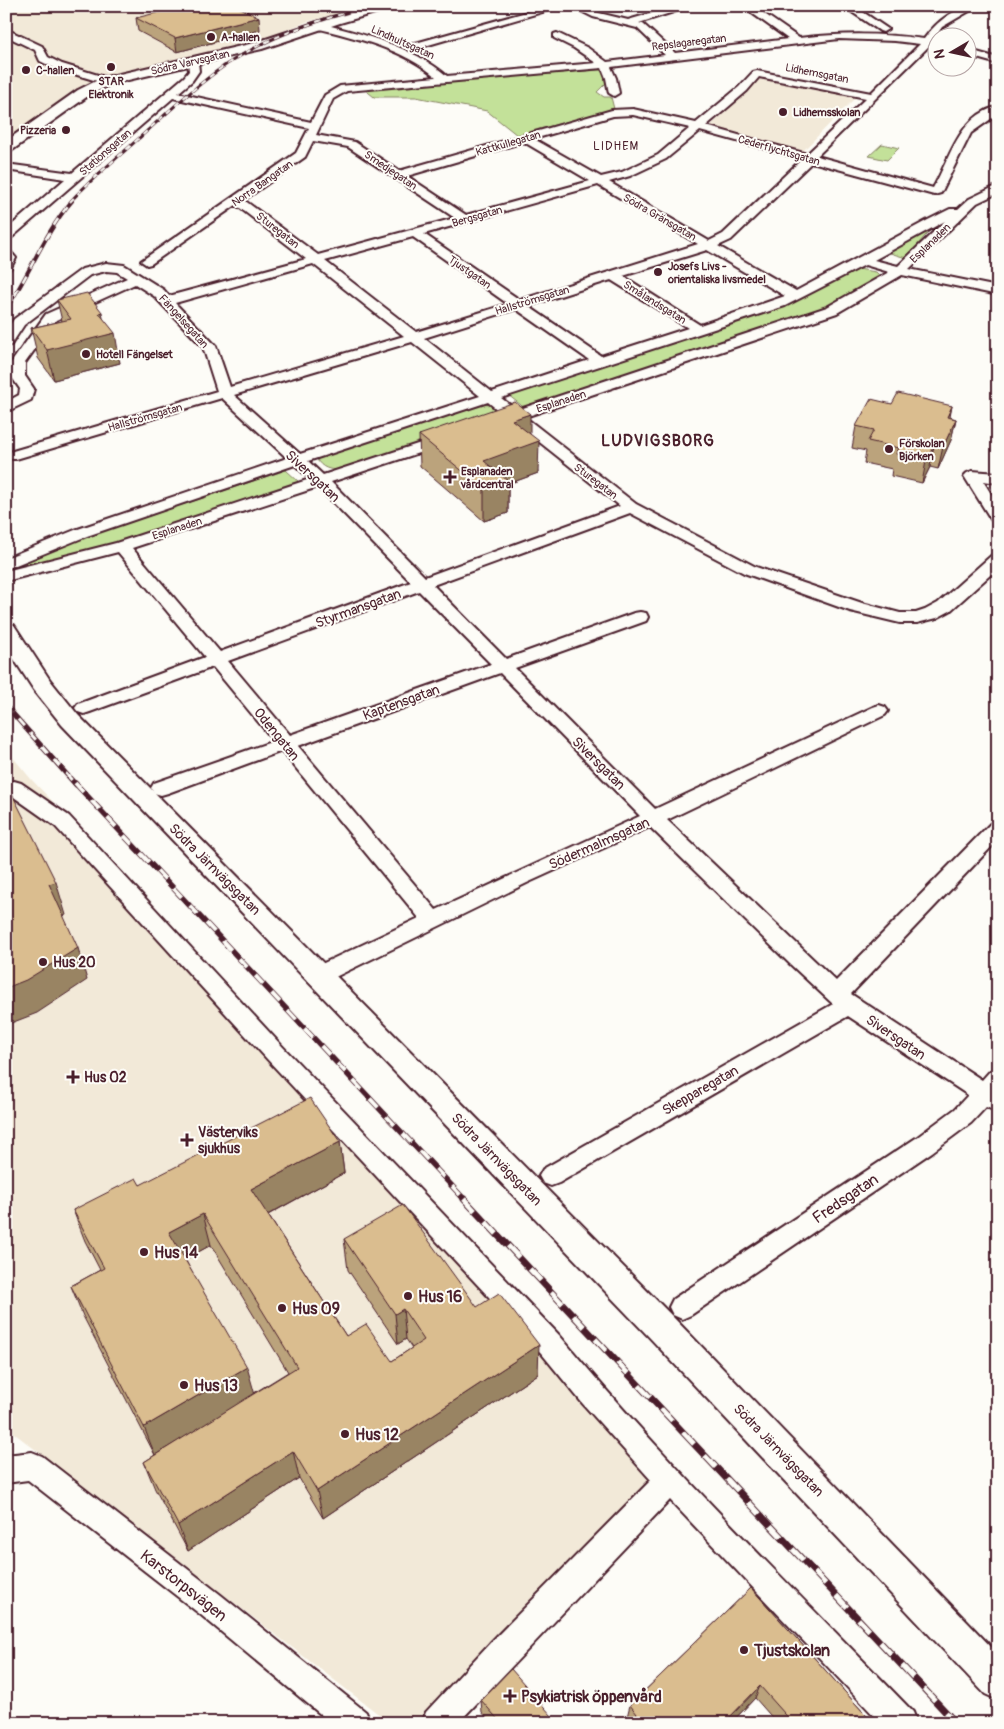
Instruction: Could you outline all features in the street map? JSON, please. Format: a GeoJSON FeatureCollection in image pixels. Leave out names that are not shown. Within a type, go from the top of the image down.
{"type":"FeatureCollection","features":[{"type":"Feature","properties":{"kind":"street","name":"Södra Varvsgatan"},"geometry":{"type":"LineString","coordinates":[[6,148],[83,93],[108,81],[268,43],[388,6]]}},
{"type":"Feature","properties":{"kind":"street"},"geometry":{"type":"LineString","coordinates":[[414,46],[559,6]]}},
{"type":"Feature","properties":{"kind":"street"},"geometry":{"type":"LineString","coordinates":[[575,6],[596,15],[640,26],[672,57]]}},
{"type":"Feature","properties":{"kind":"street"},"geometry":{"type":"LineString","coordinates":[[628,23],[688,6]]}},
{"type":"Feature","properties":{"kind":"street"},"geometry":{"type":"LineString","coordinates":[[746,6],[797,41]]}},
{"type":"Feature","properties":{"kind":"street"},"geometry":{"type":"LineString","coordinates":[[848,6],[883,29]]}},
{"type":"Feature","properties":{"kind":"street","name":"Hallströmsgatan"},"geometry":{"type":"LineString","coordinates":[[938,28],[945,20],[974,6]]}},
{"type":"Feature","properties":{"kind":"street","name":"Lindhultsgatan"},"geometry":{"type":"LineString","coordinates":[[319,26],[368,39],[429,66],[444,79]]}},
{"type":"Feature","properties":{"kind":"street"},"geometry":{"type":"LineString","coordinates":[[6,32],[39,48],[44,59],[58,66],[108,81]]}},
{"type":"Feature","properties":{"kind":"street"},"geometry":{"type":"LineString","coordinates":[[557,36],[570,41],[604,65],[609,71],[614,93]]}},
{"type":"Feature","properties":{"kind":"street","name":"Repslagaregatan"},"geometry":{"type":"LineString","coordinates":[[444,79],[604,65],[849,36],[926,42]]}},
{"type":"Feature","properties":{"kind":"street","name":"Hallströmsgatan"},"geometry":{"type":"LineString","coordinates":[[11,456],[415,337],[709,245],[728,237],[873,96],[926,47]]}},
{"type":"Feature","properties":{"kind":"street"},"geometry":{"type":"LineString","coordinates":[[976,55],[998,61]]}},
{"type":"Feature","properties":{"kind":"street","name":"Stationsgatan"},"geometry":{"type":"LineString","coordinates":[[6,236],[171,94],[192,74],[194,70],[193,62]]}},
{"type":"Feature","properties":{"kind":"street","name":"Lidhemsgatan"},"geometry":{"type":"LineString","coordinates":[[756,74],[873,96]]}},
{"type":"Feature","properties":{"kind":"street","name":"Bergsgatan"},"geometry":{"type":"LineString","coordinates":[[167,301],[465,220],[600,182],[635,170],[662,158],[743,89],[756,74]]}},
{"type":"Feature","properties":{"kind":"street","name":"Norra Bangatan"},"geometry":{"type":"LineString","coordinates":[[147,261],[237,201],[301,155],[329,97],[338,90],[353,86],[444,79]]}},
{"type":"Feature","properties":{"kind":"street","name":"Smedjegatan"},"geometry":{"type":"LineString","coordinates":[[171,94],[285,121],[352,144],[465,220]]}},
{"type":"Feature","properties":{"kind":"street","name":"Cederflychtsgatan"},"geometry":{"type":"LineString","coordinates":[[619,112],[633,112],[699,127],[930,192],[937,191],[964,134],[973,125],[998,108]]}},
{"type":"Feature","properties":{"kind":"street","name":"Kattkullegatan"},"geometry":{"type":"LineString","coordinates":[[397,175],[619,112]]}},
{"type":"Feature","properties":{"kind":"street","name":"Södra Gränsgatan"},"geometry":{"type":"LineString","coordinates":[[525,138],[795,296]]}},
{"type":"Feature","properties":{"kind":"street"},"geometry":{"type":"LineString","coordinates":[[6,167],[75,177]]}},
{"type":"Feature","properties":{"kind":"street"},"geometry":{"type":"LineString","coordinates":[[972,202],[998,188]]}},
{"type":"Feature","properties":{"kind":"street","name":"Sturegatan"},"geometry":{"type":"LineString","coordinates":[[237,201],[248,207],[631,507],[750,570],[856,607],[900,618],[917,618],[931,614],[944,607],[998,558]]}},
{"type":"Feature","properties":{"kind":"street","name":"Esplanaden"},"geometry":{"type":"LineString","coordinates":[[6,564],[81,534],[296,460],[795,296],[917,229],[972,202]]}},
{"type":"Feature","properties":{"kind":"street","name":"Esplanaden"},"geometry":{"type":"LineString","coordinates":[[490,424],[813,317],[845,303],[900,271],[972,202]]}},
{"type":"Feature","properties":{"kind":"street","name":"Tjustgatan"},"geometry":{"type":"LineString","coordinates":[[415,233],[599,361]]}},
{"type":"Feature","properties":{"kind":"street"},"geometry":{"type":"LineString","coordinates":[[6,254],[10,258],[6,266]]}},
{"type":"Feature","properties":{"kind":"street"},"geometry":{"type":"LineString","coordinates":[[862,260],[900,271],[998,291]]}},
{"type":"Feature","properties":{"kind":"street","name":"Fängelsegatan"},"geometry":{"type":"LineString","coordinates":[[6,342],[19,322],[86,272],[106,267],[120,268],[158,292],[209,346],[225,394]]}},
{"type":"Feature","properties":{"kind":"street","name":"Smålandsgatan"},"geometry":{"type":"LineString","coordinates":[[612,275],[698,329]]}},
{"type":"Feature","properties":{"kind":"street"},"geometry":{"type":"LineString","coordinates":[[6,408],[26,397],[27,389],[18,376],[18,363],[51,316],[62,310],[141,282]]}},
{"type":"Feature","properties":{"kind":"street","name":"Siversgatan"},"geometry":{"type":"LineString","coordinates":[[225,394],[321,481],[653,818],[843,1000],[993,1092]]}},
{"type":"Feature","properties":{"kind":"street","name":"Esplanaden"},"geometry":{"type":"LineString","coordinates":[[6,576],[122,546],[456,436]]}},
{"type":"Feature","properties":{"kind":"street"},"geometry":{"type":"LineString","coordinates":[[998,478],[972,476],[998,518]]}},
{"type":"Feature","properties":{"kind":"street","name":"Styrmansgatan"},"geometry":{"type":"LineString","coordinates":[[84,708],[631,507]]}},
{"type":"Feature","properties":{"kind":"street","name":"Odengatan"},"geometry":{"type":"LineString","coordinates":[[122,546],[433,920]]}},
{"type":"Feature","properties":{"kind":"street","name":"Kaptensgatan"},"geometry":{"type":"LineString","coordinates":[[161,788],[640,617]]}},
{"type":"Feature","properties":{"kind":"street","name":"Södra Järnvägsgatan"},"geometry":{"type":"LineString","coordinates":[[6,630],[16,663],[662,1328],[998,1681]]}},
{"type":"Feature","properties":{"kind":"street","name":"Södermalmsgatan"},"geometry":{"type":"LineString","coordinates":[[319,975],[879,712]]}},
{"type":"Feature","properties":{"kind":"street"},"geometry":{"type":"LineString","coordinates":[[6,790],[14,788],[62,821],[248,1024],[551,1344],[592,1395],[670,1480],[902,1723]]}},
{"type":"Feature","properties":{"kind":"street","name":"Skepparegatan"},"geometry":{"type":"LineString","coordinates":[[551,1176],[843,1000],[998,828]]}},
{"type":"Feature","properties":{"kind":"street","name":"Fredsgatan"},"geometry":{"type":"LineString","coordinates":[[682,1307],[924,1145],[993,1092]]}},
{"type":"Feature","properties":{"kind":"street","name":"Karstorpsvägen"},"geometry":{"type":"LineString","coordinates":[[6,1469],[32,1466],[211,1606],[355,1723]]}},
{"type":"Feature","properties":{"kind":"street"},"geometry":{"type":"LineString","coordinates":[[437,1723],[501,1654],[670,1480]]}},
{"type":"Feature","properties":{"kind":"shaded area"},"geometry":{"type":"Polygon","coordinates":[[[6,6],[368,6],[306,22],[242,48],[90,83],[6,144],[6,6]]]}},
{"type":"Feature","properties":{"kind":"shaded area","name":"Lidhemsskolan"},"geometry":{"type":"Polygon","coordinates":[[[760,79],[856,97],[801,153],[709,127],[760,79]]]}},
{"type":"Feature","properties":{"kind":"shaded area","name":"Västerviks sjukhus"},"geometry":{"type":"Polygon","coordinates":[[[6,749],[31,779],[160,913],[578,1367],[681,1475],[454,1723],[390,1723],[6,1427],[6,749]]]}},
{"type":"Feature","properties":{"kind":"green space"},"geometry":{"type":"Polygon","coordinates":[[[600,70],[604,74],[606,83],[597,92],[604,97],[611,97],[614,109],[517,135],[487,111],[416,97],[374,97],[363,88],[600,70]]]}},
{"type":"Feature","properties":{"kind":"green space"},"geometry":{"type":"Polygon","coordinates":[[[882,144],[899,148],[887,160],[869,156],[882,144]]]}},
{"type":"Feature","properties":{"kind":"green space"},"geometry":{"type":"Polygon","coordinates":[[[932,228],[906,258],[887,252],[932,228]]]}},
{"type":"Feature","properties":{"kind":"green space"},"geometry":{"type":"Polygon","coordinates":[[[858,269],[876,272],[882,278],[836,304],[814,313],[526,409],[508,395],[796,300],[858,269]]]}},
{"type":"Feature","properties":{"kind":"green space"},"geometry":{"type":"Polygon","coordinates":[[[480,404],[490,405],[500,416],[342,470],[327,468],[321,465],[316,458],[480,404]]]}},
{"type":"Feature","properties":{"kind":"green space"},"geometry":{"type":"Polygon","coordinates":[[[286,470],[299,482],[96,549],[14,570],[13,567],[89,536],[286,470]]]}},
{"type":"Feature","properties":{"kind":"building"},"geometry":{"type":"Polygon","coordinates":[[[184,6],[236,6],[259,17],[175,38],[136,18],[184,6]]]}},
{"type":"Feature","properties":{"kind":"building"},"geometry":{"type":"Polygon","coordinates":[[[87,293],[102,312],[99,313],[115,333],[47,350],[31,328],[71,319],[57,300],[87,293]]]}},
{"type":"Feature","properties":{"kind":"building"},"geometry":{"type":"Polygon","coordinates":[[[898,393],[952,406],[947,417],[956,419],[943,447],[934,445],[926,461],[896,454],[899,448],[868,441],[874,430],[856,426],[871,399],[892,404],[898,393]]]}},
{"type":"Feature","properties":{"kind":"building"},"geometry":{"type":"Polygon","coordinates":[[[515,402],[530,414],[512,420],[539,441],[484,461],[508,481],[484,489],[419,435],[515,402]]]}},
{"type":"Feature","properties":{"kind":"building"},"geometry":{"type":"Polygon","coordinates":[[[6,782],[56,882],[49,884],[78,948],[26,980],[6,988],[6,782]]]}},
{"type":"Feature","properties":{"kind":"building"},"geometry":{"type":"Polygon","coordinates":[[[310,1098],[340,1142],[251,1189],[346,1336],[366,1324],[392,1361],[424,1340],[403,1309],[395,1314],[344,1239],[403,1205],[477,1307],[499,1293],[539,1345],[317,1491],[293,1451],[178,1525],[144,1462],[297,1367],[203,1214],[169,1232],[247,1367],[144,1427],[71,1286],[104,1268],[73,1210],[136,1178],[140,1185],[310,1098]]]}},
{"type":"Feature","properties":{"kind":"building","name":"Tjustskolan"},"geometry":{"type":"Polygon","coordinates":[[[751,1588],[873,1723],[793,1723],[760,1686],[724,1723],[644,1723],[630,1705],[751,1588]]]}},
{"type":"Feature","properties":{"kind":"building","name":"Psykiatrisk öppenvård"},"geometry":{"type":"Polygon","coordinates":[[[511,1669],[558,1723],[501,1723],[481,1700],[511,1669]]]}},
{"type":"Feature","properties":{"kind":"railway"},"geometry":{"type":"LineString","coordinates":[[70,202],[181,100],[227,64],[279,36],[334,16],[371,6]]}},
{"type":"Feature","properties":{"kind":"railway"},"geometry":{"type":"LineString","coordinates":[[6,309],[53,226],[72,201]]}},
{"type":"Feature","properties":{"kind":"railway"},"geometry":{"type":"LineString","coordinates":[[6,706],[76,785]]}},
{"type":"Feature","properties":{"kind":"railway"},"geometry":{"type":"LineString","coordinates":[[75,783],[465,1200]]}},
{"type":"Feature","properties":{"kind":"railway"},"geometry":{"type":"LineString","coordinates":[[464,1199],[956,1723]]}},
{"type":"Feature","properties":{"kind":"place","name":"A-hallen"},"geometry":{"type":"Point","coordinates":[211,37]}},
{"type":"Feature","properties":{"kind":"place","name":"STAR Elektronik"},"geometry":{"type":"Point","coordinates":[111,67]}},
{"type":"Feature","properties":{"kind":"place","name":"C-hallen"},"geometry":{"type":"Point","coordinates":[26,70]}},
{"type":"Feature","properties":{"kind":"place","name":"Lidhemsskolan"},"geometry":{"type":"Point","coordinates":[783,112]}},
{"type":"Feature","properties":{"kind":"place","name":"Pizzeria"},"geometry":{"type":"Point","coordinates":[66,130]}},
{"type":"Feature","properties":{"kind":"place","name":"Josefs Livs - orientaliska livsmedel"},"geometry":{"type":"Point","coordinates":[658,272]}},
{"type":"Feature","properties":{"kind":"place","name":"Hotell Fängelset"},"geometry":{"type":"Point","coordinates":[86,354]}},
{"type":"Feature","properties":{"kind":"place","name":"Förskolan Björken"},"geometry":{"type":"Point","coordinates":[889,449]}},
{"type":"Feature","properties":{"kind":"place","name":"Esplanaden vårdcentral"},"geometry":{"type":"Point","coordinates":[450,477]}},
{"type":"Feature","properties":{"kind":"place","name":"Hus 20"},"geometry":{"type":"Point","coordinates":[43,962]}},
{"type":"Feature","properties":{"kind":"place","name":"Hus 02"},"geometry":{"type":"Point","coordinates":[73,1077]}},
{"type":"Feature","properties":{"kind":"place","name":"Västerviks sjukhus"},"geometry":{"type":"Point","coordinates":[187,1140]}},
{"type":"Feature","properties":{"kind":"place","name":"Hus 14"},"geometry":{"type":"Point","coordinates":[144,1252]}},
{"type":"Feature","properties":{"kind":"place","name":"Hus 16"},"geometry":{"type":"Point","coordinates":[408,1296]}},
{"type":"Feature","properties":{"kind":"place","name":"Hus 09"},"geometry":{"type":"Point","coordinates":[282,1308]}},
{"type":"Feature","properties":{"kind":"place","name":"Hus 13"},"geometry":{"type":"Point","coordinates":[184,1385]}},
{"type":"Feature","properties":{"kind":"place","name":"Hus 12"},"geometry":{"type":"Point","coordinates":[345,1434]}},
{"type":"Feature","properties":{"kind":"place","name":"Tjustskolan"},"geometry":{"type":"Point","coordinates":[744,1650]}},
{"type":"Feature","properties":{"kind":"place","name":"Psykiatrisk öppenvård"},"geometry":{"type":"Point","coordinates":[510,1696]}},
{"type":"Feature","properties":{"kind":"district","name":"LIDHEM"},"geometry":{"type":"Point","coordinates":[616,146]}},
{"type":"Feature","properties":{"kind":"district","name":"LUDVIGSBORG"},"geometry":{"type":"Point","coordinates":[658,440]}}]}
